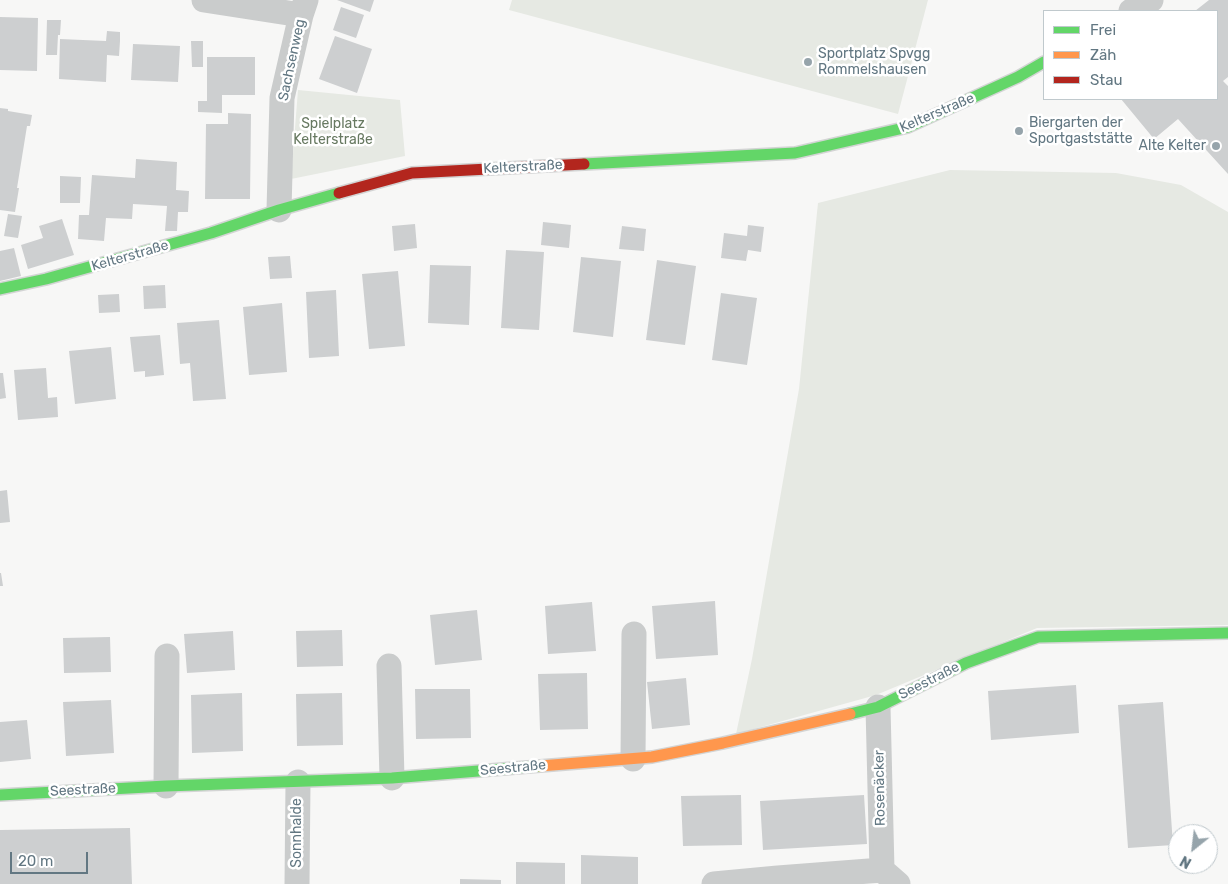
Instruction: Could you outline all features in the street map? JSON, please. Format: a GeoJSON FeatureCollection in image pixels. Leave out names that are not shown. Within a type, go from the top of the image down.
{"type":"FeatureCollection","features":[{"type":"Feature","properties":{"kind":"street"},"geometry":{"type":"LineString","coordinates":[[204,0],[304,8]]}},
{"type":"Feature","properties":{"kind":"street"},"geometry":{"type":"LineString","coordinates":[[1134,10],[1151,0]]}},
{"type":"Feature","properties":{"kind":"street","name":"Sachsenweg"},"geometry":{"type":"LineString","coordinates":[[279,210],[282,98],[304,8]]}},
{"type":"Feature","properties":{"kind":"street","name":"Kelterstraße"},"geometry":{"type":"LineString","coordinates":[[0,289],[46,279],[211,233],[279,210],[412,173],[795,153],[908,128],[1018,77],[1043,63]]}},
{"type":"Feature","properties":{"kind":"street","name":"Seestraße"},"geometry":{"type":"LineString","coordinates":[[0,795],[166,786],[392,778],[652,757],[723,743],[878,707],[966,663],[1038,637],[1228,633]]}},
{"type":"Feature","properties":{"kind":"street"},"geometry":{"type":"LineString","coordinates":[[634,634],[634,758]]}},
{"type":"Feature","properties":{"kind":"street"},"geometry":{"type":"LineString","coordinates":[[166,786],[167,656]]}},
{"type":"Feature","properties":{"kind":"street"},"geometry":{"type":"LineString","coordinates":[[389,666],[392,778]]}},
{"type":"Feature","properties":{"kind":"street","name":"Rosenäcker"},"geometry":{"type":"LineString","coordinates":[[714,884],[890,877],[878,707]]}},
{"type":"Feature","properties":{"kind":"street","name":"Sonnhalde"},"geometry":{"type":"LineString","coordinates":[[297,884],[298,782]]}},
{"type":"Feature","properties":{"kind":"green space","name":"Sportplatz Spvgg Rommelshausen"},"geometry":{"type":"Polygon","coordinates":[[[512,0],[928,0],[898,114],[509,10],[512,0]]]}},
{"type":"Feature","properties":{"kind":"green space","name":"Spielplatz Kelterstraße"},"geometry":{"type":"Polygon","coordinates":[[[298,90],[400,100],[405,156],[291,179],[298,90]]]}},
{"type":"Feature","properties":{"kind":"green space"},"geometry":{"type":"Polygon","coordinates":[[[950,170],[1116,173],[1181,185],[1228,212],[1228,625],[1037,628],[876,695],[736,734],[752,659],[799,389],[818,203],[950,170]]]}},
{"type":"Feature","properties":{"kind":"building"},"geometry":{"type":"Polygon","coordinates":[[[337,0],[374,0],[370,12],[337,0]]]}},
{"type":"Feature","properties":{"kind":"building"},"geometry":{"type":"Polygon","coordinates":[[[1209,0],[1228,0],[1228,77],[1223,81],[1228,86],[1228,174],[1178,119],[1154,139],[1122,100],[1218,100],[1218,10],[1196,10],[1209,0]]]}},
{"type":"Feature","properties":{"kind":"building"},"geometry":{"type":"Polygon","coordinates":[[[341,7],[364,15],[356,38],[333,30],[341,7]]]}},
{"type":"Feature","properties":{"kind":"building"},"geometry":{"type":"Polygon","coordinates":[[[0,17],[38,18],[37,71],[0,70],[0,17]]]}},
{"type":"Feature","properties":{"kind":"building"},"geometry":{"type":"Polygon","coordinates":[[[47,20],[61,20],[57,55],[46,55],[47,20]]]}},
{"type":"Feature","properties":{"kind":"building"},"geometry":{"type":"Polygon","coordinates":[[[107,31],[120,32],[120,41],[119,56],[107,55],[106,82],[59,79],[60,39],[106,41],[107,31]]]}},
{"type":"Feature","properties":{"kind":"building"},"geometry":{"type":"Polygon","coordinates":[[[335,36],[372,49],[357,93],[319,79],[335,36]]]}},
{"type":"Feature","properties":{"kind":"building"},"geometry":{"type":"Polygon","coordinates":[[[191,41],[203,41],[203,67],[192,67],[191,41]]]}},
{"type":"Feature","properties":{"kind":"building"},"geometry":{"type":"Polygon","coordinates":[[[133,44],[180,46],[178,82],[131,80],[133,44]]]}},
{"type":"Feature","properties":{"kind":"building"},"geometry":{"type":"Polygon","coordinates":[[[207,57],[255,57],[255,95],[222,95],[222,113],[198,112],[198,101],[207,101],[207,57]]]}},
{"type":"Feature","properties":{"kind":"building"},"geometry":{"type":"Polygon","coordinates":[[[0,108],[32,115],[30,126],[27,126],[15,212],[0,210],[0,108]]]}},
{"type":"Feature","properties":{"kind":"building"},"geometry":{"type":"Polygon","coordinates":[[[228,113],[251,114],[250,199],[205,199],[206,124],[228,124],[228,113]]]}},
{"type":"Feature","properties":{"kind":"building"},"geometry":{"type":"Polygon","coordinates":[[[136,159],[177,162],[176,190],[189,191],[188,212],[178,212],[177,231],[165,231],[167,206],[133,204],[132,219],[106,218],[104,241],[78,239],[79,215],[89,215],[92,175],[135,178],[136,159]]]}},
{"type":"Feature","properties":{"kind":"building"},"geometry":{"type":"Polygon","coordinates":[[[60,176],[81,177],[80,203],[60,203],[60,176]]]}},
{"type":"Feature","properties":{"kind":"building"},"geometry":{"type":"Polygon","coordinates":[[[8,214],[22,216],[18,238],[4,236],[8,214]]]}},
{"type":"Feature","properties":{"kind":"building"},"geometry":{"type":"Polygon","coordinates":[[[62,219],[74,255],[28,269],[21,245],[43,238],[39,226],[62,219]]]}},
{"type":"Feature","properties":{"kind":"building"},"geometry":{"type":"Polygon","coordinates":[[[543,222],[571,225],[569,248],[541,245],[543,222]]]}},
{"type":"Feature","properties":{"kind":"building"},"geometry":{"type":"Polygon","coordinates":[[[415,224],[417,248],[394,251],[392,226],[415,224]]]}},
{"type":"Feature","properties":{"kind":"building"},"geometry":{"type":"Polygon","coordinates":[[[748,225],[764,227],[761,252],[748,250],[746,261],[721,258],[724,233],[747,236],[748,225]]]}},
{"type":"Feature","properties":{"kind":"building"},"geometry":{"type":"Polygon","coordinates":[[[622,226],[646,229],[644,251],[619,249],[622,226]]]}},
{"type":"Feature","properties":{"kind":"building"},"geometry":{"type":"Polygon","coordinates":[[[14,248],[21,276],[0,281],[0,251],[14,248]]]}},
{"type":"Feature","properties":{"kind":"building"},"geometry":{"type":"Polygon","coordinates":[[[506,250],[544,252],[539,330],[501,328],[506,250]]]}},
{"type":"Feature","properties":{"kind":"building"},"geometry":{"type":"Polygon","coordinates":[[[290,256],[292,278],[270,279],[268,257],[290,256]]]}},
{"type":"Feature","properties":{"kind":"building"},"geometry":{"type":"Polygon","coordinates":[[[581,257],[621,261],[613,337],[573,332],[581,257]]]}},
{"type":"Feature","properties":{"kind":"building"},"geometry":{"type":"Polygon","coordinates":[[[657,260],[696,266],[685,345],[646,340],[657,260]]]}},
{"type":"Feature","properties":{"kind":"building"},"geometry":{"type":"Polygon","coordinates":[[[430,265],[471,266],[469,325],[428,323],[430,265]]]}},
{"type":"Feature","properties":{"kind":"building"},"geometry":{"type":"Polygon","coordinates":[[[398,271],[405,346],[369,349],[362,274],[398,271]]]}},
{"type":"Feature","properties":{"kind":"building"},"geometry":{"type":"Polygon","coordinates":[[[165,285],[166,308],[144,309],[143,286],[165,285]]]}},
{"type":"Feature","properties":{"kind":"building"},"geometry":{"type":"Polygon","coordinates":[[[336,290],[339,356],[309,358],[306,292],[336,290]]]}},
{"type":"Feature","properties":{"kind":"building"},"geometry":{"type":"Polygon","coordinates":[[[721,293],[757,298],[747,365],[712,360],[721,293]]]}},
{"type":"Feature","properties":{"kind":"building"},"geometry":{"type":"Polygon","coordinates":[[[119,294],[120,312],[99,313],[98,295],[119,294]]]}},
{"type":"Feature","properties":{"kind":"building"},"geometry":{"type":"Polygon","coordinates":[[[282,303],[287,372],[249,375],[243,307],[282,303]]]}},
{"type":"Feature","properties":{"kind":"building"},"geometry":{"type":"Polygon","coordinates":[[[219,320],[226,399],[193,401],[190,363],[180,364],[177,323],[219,320]]]}},
{"type":"Feature","properties":{"kind":"building"},"geometry":{"type":"Polygon","coordinates":[[[160,335],[164,375],[145,377],[145,371],[134,372],[130,337],[160,335]]]}},
{"type":"Feature","properties":{"kind":"building"},"geometry":{"type":"Polygon","coordinates":[[[111,347],[116,399],[75,404],[69,351],[111,347]]]}},
{"type":"Feature","properties":{"kind":"building"},"geometry":{"type":"Polygon","coordinates":[[[46,368],[48,398],[57,397],[58,417],[18,420],[14,370],[46,368]]]}},
{"type":"Feature","properties":{"kind":"building"},"geometry":{"type":"Polygon","coordinates":[[[0,373],[3,373],[6,398],[0,399],[0,373]]]}},
{"type":"Feature","properties":{"kind":"building"},"geometry":{"type":"Polygon","coordinates":[[[7,490],[10,522],[0,523],[0,491],[7,490]]]}},
{"type":"Feature","properties":{"kind":"building"},"geometry":{"type":"Polygon","coordinates":[[[1,573],[3,586],[0,586],[1,573]]]}},
{"type":"Feature","properties":{"kind":"building"},"geometry":{"type":"Polygon","coordinates":[[[715,601],[718,655],[656,659],[652,606],[715,601]]]}},
{"type":"Feature","properties":{"kind":"building"},"geometry":{"type":"Polygon","coordinates":[[[592,602],[596,651],[548,654],[545,606],[592,602]]]}},
{"type":"Feature","properties":{"kind":"building"},"geometry":{"type":"Polygon","coordinates":[[[477,610],[482,660],[435,665],[430,615],[477,610]]]}},
{"type":"Feature","properties":{"kind":"building"},"geometry":{"type":"Polygon","coordinates":[[[342,630],[343,666],[297,667],[296,631],[342,630]]]}},
{"type":"Feature","properties":{"kind":"building"},"geometry":{"type":"Polygon","coordinates":[[[233,631],[235,670],[187,673],[184,634],[233,631]]]}},
{"type":"Feature","properties":{"kind":"building"},"geometry":{"type":"Polygon","coordinates":[[[110,637],[111,672],[64,673],[63,638],[110,637]]]}},
{"type":"Feature","properties":{"kind":"building"},"geometry":{"type":"Polygon","coordinates":[[[587,673],[588,729],[540,730],[538,674],[587,673]]]}},
{"type":"Feature","properties":{"kind":"building"},"geometry":{"type":"Polygon","coordinates":[[[686,678],[690,725],[652,729],[647,682],[686,678]]]}},
{"type":"Feature","properties":{"kind":"building"},"geometry":{"type":"Polygon","coordinates":[[[1076,685],[1079,733],[991,740],[988,691],[1076,685]]]}},
{"type":"Feature","properties":{"kind":"building"},"geometry":{"type":"Polygon","coordinates":[[[415,689],[470,689],[471,738],[416,739],[415,689]]]}},
{"type":"Feature","properties":{"kind":"building"},"geometry":{"type":"Polygon","coordinates":[[[242,693],[243,751],[192,753],[191,695],[242,693]]]}},
{"type":"Feature","properties":{"kind":"building"},"geometry":{"type":"Polygon","coordinates":[[[342,693],[343,745],[297,746],[296,694],[342,693]]]}},
{"type":"Feature","properties":{"kind":"building"},"geometry":{"type":"Polygon","coordinates":[[[111,700],[114,753],[66,756],[63,702],[111,700]]]}},
{"type":"Feature","properties":{"kind":"building"},"geometry":{"type":"Polygon","coordinates":[[[1163,702],[1172,824],[1168,824],[1168,845],[1128,848],[1118,705],[1163,702]]]}},
{"type":"Feature","properties":{"kind":"building"},"geometry":{"type":"Polygon","coordinates":[[[27,720],[31,759],[0,762],[0,722],[27,720]]]}},
{"type":"Feature","properties":{"kind":"building"},"geometry":{"type":"Polygon","coordinates":[[[741,795],[742,845],[683,846],[681,796],[741,795]]]}},
{"type":"Feature","properties":{"kind":"building"},"geometry":{"type":"Polygon","coordinates":[[[864,795],[867,844],[763,850],[760,801],[864,795]]]}},
{"type":"Feature","properties":{"kind":"building"},"geometry":{"type":"Polygon","coordinates":[[[130,828],[132,884],[0,884],[0,830],[130,828]]]}},
{"type":"Feature","properties":{"kind":"building"},"geometry":{"type":"Polygon","coordinates":[[[581,855],[638,857],[638,884],[581,884],[581,855]]]}},
{"type":"Feature","properties":{"kind":"building"},"geometry":{"type":"Polygon","coordinates":[[[516,862],[565,863],[565,884],[516,884],[516,862]]]}},
{"type":"Feature","properties":{"kind":"building"},"geometry":{"type":"Polygon","coordinates":[[[460,879],[501,880],[501,884],[460,884],[460,879]]]}},
{"type":"Feature","properties":{"kind":"traffic: fast"},"geometry":{"type":"LineString","coordinates":[[584,164],[795,153],[908,127],[1018,77],[1043,63]]}},
{"type":"Feature","properties":{"kind":"traffic: fast"},"geometry":{"type":"LineString","coordinates":[[0,289],[46,279],[211,233],[279,210],[339,193]]}},
{"type":"Feature","properties":{"kind":"traffic: fast"},"geometry":{"type":"LineString","coordinates":[[850,714],[878,707],[966,663],[1038,637],[1228,633]]}},
{"type":"Feature","properties":{"kind":"traffic: fast"},"geometry":{"type":"LineString","coordinates":[[0,795],[166,786],[392,778],[540,766]]}},
{"type":"Feature","properties":{"kind":"traffic: slow"},"geometry":{"type":"LineString","coordinates":[[540,766],[652,757],[850,714]]}},
{"type":"Feature","properties":{"kind":"traffic: jam"},"geometry":{"type":"LineString","coordinates":[[339,193],[412,173],[584,164]]}},
{"type":"Feature","properties":{"kind":"place","name":"Sportplatz Spvgg Rommelshausen"},"geometry":{"type":"Point","coordinates":[808,62]}},
{"type":"Feature","properties":{"kind":"place","name":"Biergarten der Sportgaststätte"},"geometry":{"type":"Point","coordinates":[1019,131]}},
{"type":"Feature","properties":{"kind":"place","name":"Alte Kelter"},"geometry":{"type":"Point","coordinates":[1216,146]}}]}
